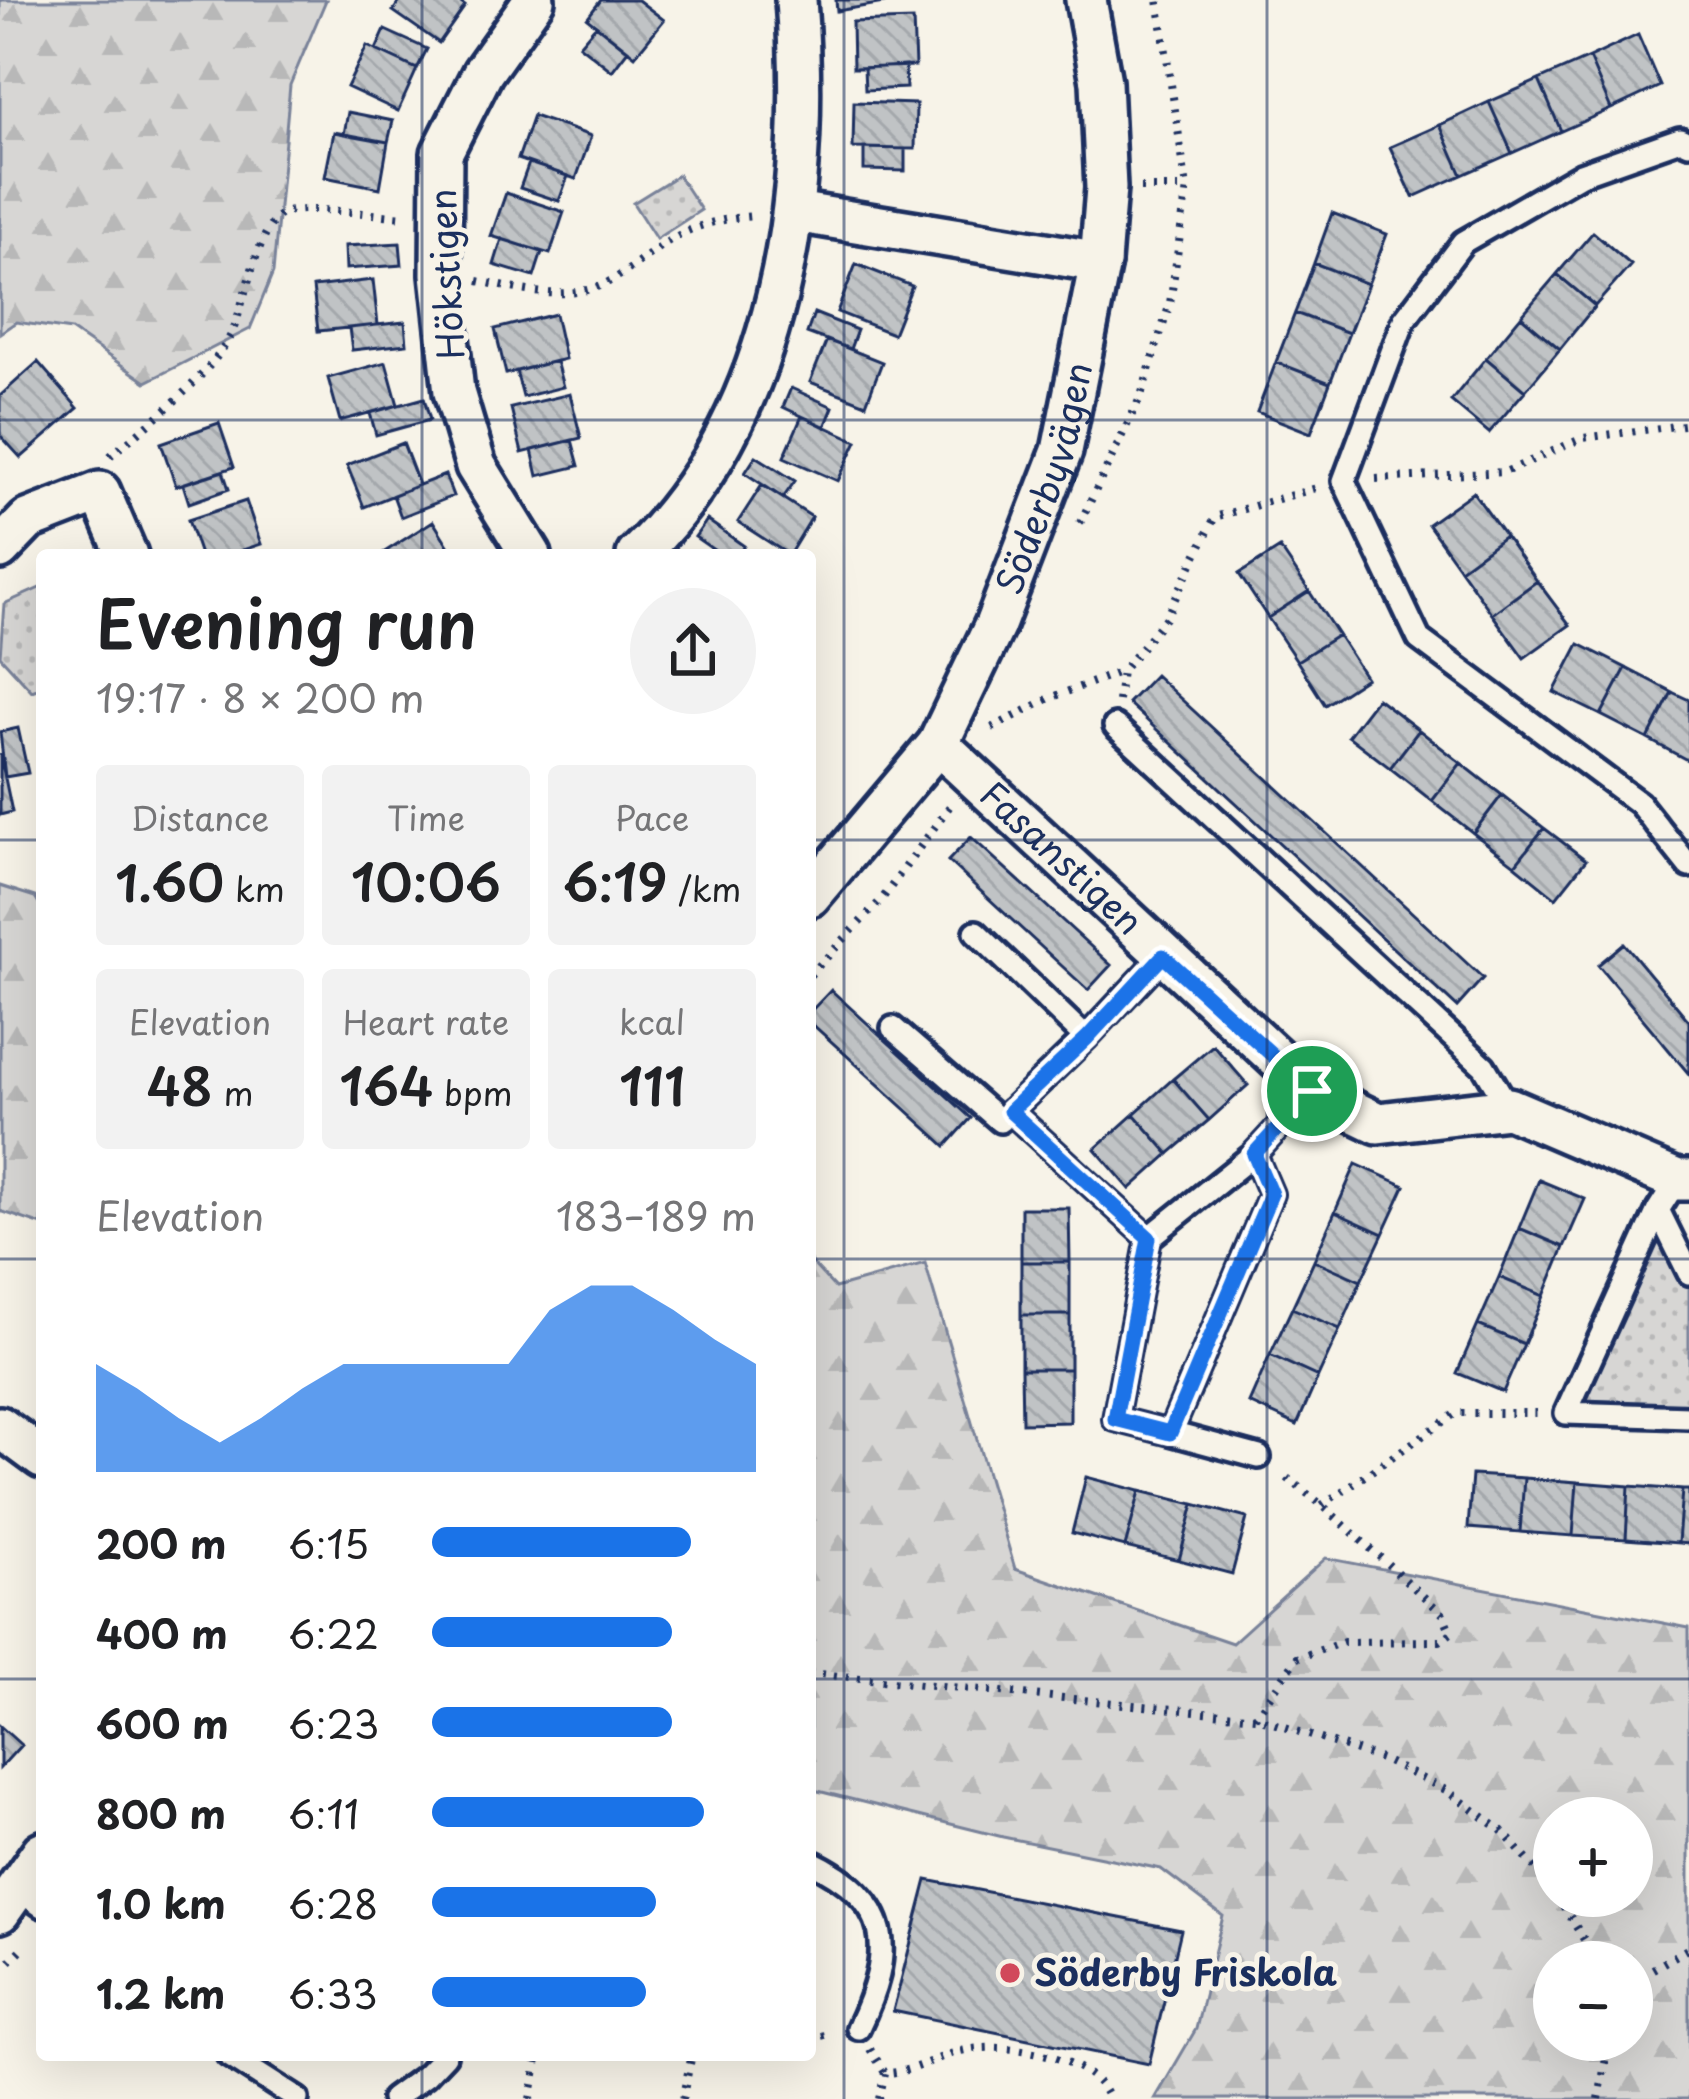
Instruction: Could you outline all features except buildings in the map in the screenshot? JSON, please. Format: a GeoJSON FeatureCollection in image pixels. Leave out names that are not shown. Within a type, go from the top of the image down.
{"type":"FeatureCollection","features":[{"type":"Feature","properties":{"kind":"street","name":"Hökstigen"},"geometry":{"type":"LineString","coordinates":[[526,549],[476,466],[454,392],[441,274],[442,153],[483,73],[534,0]]}},
{"type":"Feature","properties":{"kind":"street"},"geometry":{"type":"LineString","coordinates":[[644,549],[673,520],[732,425],[774,319],[794,212],[796,0]]}},
{"type":"Feature","properties":{"kind":"street","name":"Söderbyvägen"},"geometry":{"type":"LineString","coordinates":[[816,889],[938,744],[995,625],[1063,452],[1100,262],[1106,188],[1102,103],[1086,0]]}},
{"type":"Feature","properties":{"kind":"street"},"geometry":{"type":"LineString","coordinates":[[794,212],[1100,262]]}},
{"type":"Feature","properties":{"kind":"street"},"geometry":{"type":"LineString","coordinates":[[0,549],[28,520],[100,492],[124,549]]}},
{"type":"Feature","properties":{"kind":"street","name":"Fasanstigen"},"geometry":{"type":"LineString","coordinates":[[938,744],[1312,1091],[1378,1123],[1509,1108],[1675,1190]]}},
{"type":"Feature","properties":{"kind":"street"},"geometry":{"type":"LineString","coordinates":[[0,1427],[36,1453]]}},
{"type":"Feature","properties":{"kind":"street"},"geometry":{"type":"LineString","coordinates":[[19,1902],[36,1865]]}},
{"type":"Feature","properties":{"kind":"lane"},"geometry":{"type":"LineString","coordinates":[[1689,143],[1679,140],[1581,174],[1463,242],[1404,320],[1344,481],[1419,639],[1639,803],[1689,866]]}},
{"type":"Feature","properties":{"kind":"lane"},"geometry":{"type":"LineString","coordinates":[[1115,726],[1484,1066],[1509,1108]]}},
{"type":"Feature","properties":{"kind":"lane"},"geometry":{"type":"LineString","coordinates":[[976,932],[1087,1038]]}},
{"type":"Feature","properties":{"kind":"lane"},"geometry":{"type":"LineString","coordinates":[[893,1028],[1000,1120],[1087,1038],[1163,956]]}},
{"type":"Feature","properties":{"kind":"lane"},"geometry":{"type":"LineString","coordinates":[[1259,1456],[1115,1419],[1149,1238],[1254,1154],[1312,1091]]}},
{"type":"Feature","properties":{"kind":"lane"},"geometry":{"type":"LineString","coordinates":[[1010,1111],[1149,1238]]}},
{"type":"Feature","properties":{"kind":"lane"},"geometry":{"type":"LineString","coordinates":[[1170,1433],[1271,1194],[1254,1154]]}},
{"type":"Feature","properties":{"kind":"lane"},"geometry":{"type":"LineString","coordinates":[[1675,1190],[1689,1273]]}},
{"type":"Feature","properties":{"kind":"lane"},"geometry":{"type":"LineString","coordinates":[[1675,1190],[1566,1413],[1689,1418]]}},
{"type":"Feature","properties":{"kind":"lane"},"geometry":{"type":"LineString","coordinates":[[816,1864],[860,1894],[882,1933],[883,1964],[877,1988],[858,2028]]}},
{"type":"Feature","properties":{"kind":"lane"},"geometry":{"type":"LineString","coordinates":[[237,2061],[297,2099]]}},
{"type":"Feature","properties":{"kind":"lane"},"geometry":{"type":"LineString","coordinates":[[393,2099],[439,2061]]}},
{"type":"Feature","properties":{"kind":"path"},"geometry":{"type":"LineString","coordinates":[[100,492],[108,458],[178,400],[231,336],[266,232],[277,217],[294,211],[442,219]]}},
{"type":"Feature","properties":{"kind":"path"},"geometry":{"type":"LineString","coordinates":[[441,274],[552,295],[588,291],[623,274],[675,236],[726,218],[794,212]]}},
{"type":"Feature","properties":{"kind":"path"},"geometry":{"type":"LineString","coordinates":[[991,728],[1050,698],[1122,671],[1166,617],[1215,517],[1344,481],[1505,472],[1583,437],[1683,424],[1689,428]]}},
{"type":"Feature","properties":{"kind":"path"},"geometry":{"type":"LineString","coordinates":[[1115,726],[1122,671]]}},
{"type":"Feature","properties":{"kind":"path"},"geometry":{"type":"LineString","coordinates":[[1322,1504],[1456,1413],[1566,1413]]}},
{"type":"Feature","properties":{"kind":"path"},"geometry":{"type":"LineString","coordinates":[[1255,1718],[1297,1658],[1344,1642],[1440,1641],[1451,1633],[1443,1614],[1322,1504],[1259,1456]]}},
{"type":"Feature","properties":{"kind":"path"},"geometry":{"type":"LineString","coordinates":[[816,1673],[1255,1718],[1381,1759],[1448,1791],[1501,1830],[1533,1867]]}},
{"type":"Feature","properties":{"kind":"path"},"geometry":{"type":"LineString","coordinates":[[1653,1969],[1689,1948]]}},
{"type":"Feature","properties":{"kind":"path"},"geometry":{"type":"LineString","coordinates":[[816,2037],[858,2028],[885,2074],[879,2099]]}},
{"type":"Feature","properties":{"kind":"path"},"geometry":{"type":"LineString","coordinates":[[885,2074],[963,2050],[1037,2050],[1078,2068],[1109,2099]]}},
{"type":"Feature","properties":{"kind":"path"},"geometry":{"type":"LineString","coordinates":[[530,2099],[538,2061]]}},
{"type":"Feature","properties":{"kind":"path"},"geometry":{"type":"LineString","coordinates":[[682,2099],[691,2061]]}},
{"type":"Feature","properties":{"kind":"path"},"geometry":{"type":"LineString","coordinates":[[1599,2099],[1605,2061]]}},
{"type":"Feature","properties":{"kind":"green space"},"geometry":{"type":"Polygon","coordinates":[[[0,0],[326,0],[290,85],[273,273],[250,329],[146,382],[71,330],[16,322],[0,333],[0,0]]]}},
{"type":"Feature","properties":{"kind":"green space"},"geometry":{"type":"Polygon","coordinates":[[[678,175],[701,210],[656,239],[633,203],[678,175]]]}},
{"type":"Feature","properties":{"kind":"green space"},"geometry":{"type":"Polygon","coordinates":[[[36,590],[36,689],[32,691],[0,656],[4,604],[36,590]]]}},
{"type":"Feature","properties":{"kind":"green space"},"geometry":{"type":"Polygon","coordinates":[[[0,886],[36,899],[36,1223],[0,1211],[0,886]]]}},
{"type":"Feature","properties":{"kind":"green space"},"geometry":{"type":"Polygon","coordinates":[[[1658,1210],[1689,1273],[1689,1417],[1566,1413],[1658,1210]]]}},
{"type":"Feature","properties":{"kind":"green space"},"geometry":{"type":"Polygon","coordinates":[[[925,1263],[1015,1569],[1232,1643],[1326,1558],[1689,1628],[1689,2099],[1155,2099],[1196,2029],[1223,1916],[1161,1869],[1003,1837],[816,1790],[816,1267],[835,1288],[925,1263]]]}},
{"type":"Feature","properties":{"kind":"place","name":"Söderby Friskola"},"geometry":{"type":"Point","coordinates":[1010,1973]}},
{"type":"Feature","properties":{"kind":"route"},"geometry":{"type":"LineString","coordinates":[[1163,956],[1312,1091],[1254,1154],[1271,1194],[1170,1433],[1115,1419],[1149,1238],[1010,1111],[1163,956]]}}]}
